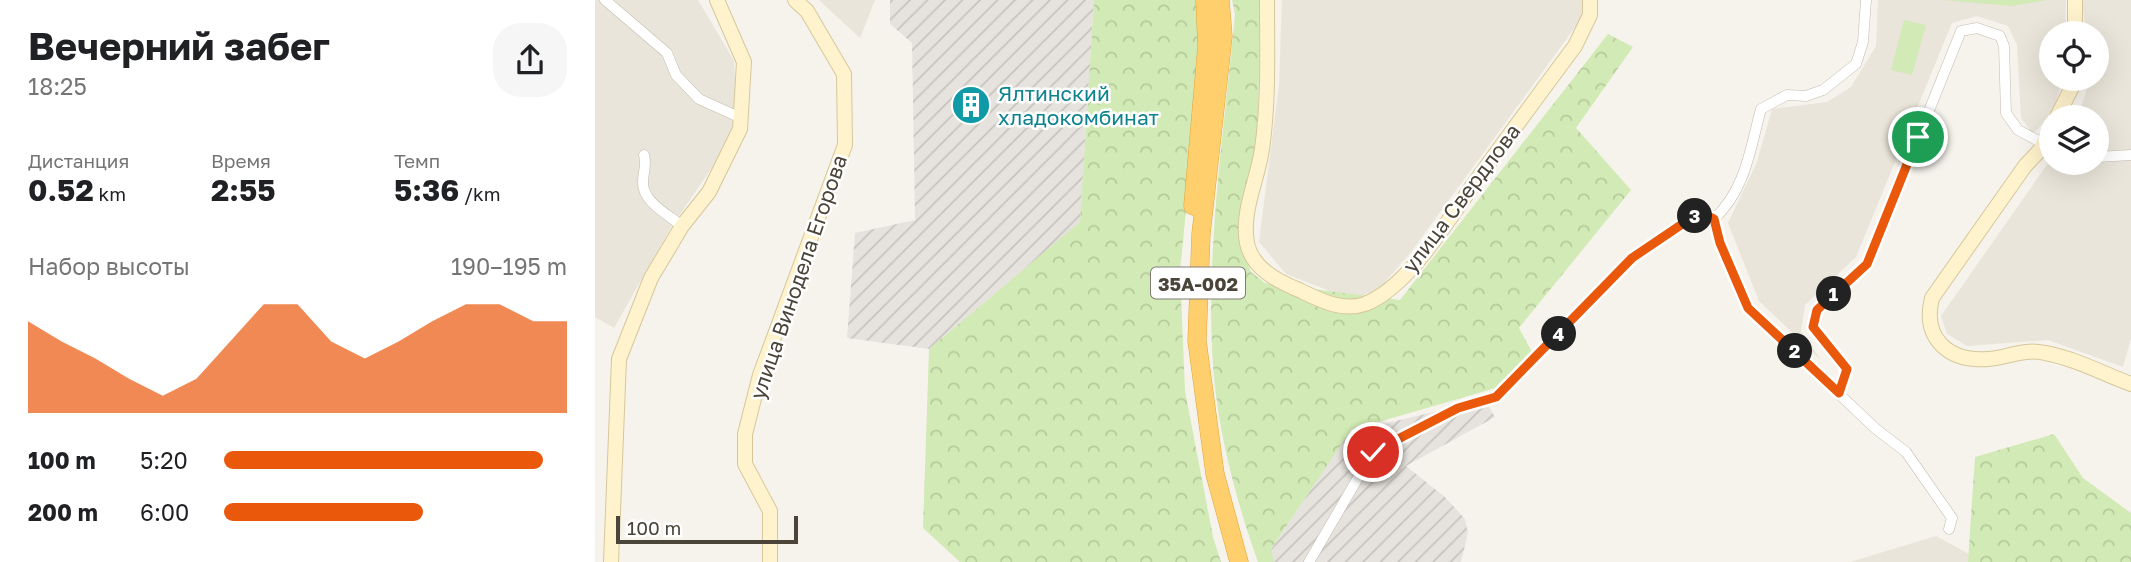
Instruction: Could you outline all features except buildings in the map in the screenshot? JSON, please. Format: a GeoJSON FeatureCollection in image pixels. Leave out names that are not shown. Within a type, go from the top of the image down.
{"type":"FeatureCollection","features":[{"type":"Feature","properties":{"kind":"highway","name":"35А-002"},"geometry":{"type":"LineString","coordinates":[[1205,0],[1207,46],[1185,305],[1193,404],[1212,501],[1228,562]]}},
{"type":"Feature","properties":{"kind":"highway","name":"35А-002"},"geometry":{"type":"LineString","coordinates":[[1220,0],[1223,36],[1201,234],[1197,341],[1215,474],[1239,562]]}},
{"type":"Feature","properties":{"kind":"main road"},"geometry":{"type":"LineString","coordinates":[[611,562],[619,359],[651,278],[682,226],[709,192],[740,128],[744,62],[717,0]]}},
{"type":"Feature","properties":{"kind":"main road","name":"улица Винодела Егорова"},"geometry":{"type":"LineString","coordinates":[[770,562],[770,511],[745,464],[745,434],[760,375],[845,145],[844,74],[807,11],[795,0]]}},
{"type":"Feature","properties":{"kind":"main road","name":"улица Свердлова"},"geometry":{"type":"LineString","coordinates":[[1268,0],[1265,118],[1262,149],[1249,204],[1247,241],[1257,265],[1285,284],[1335,305],[1347,307],[1367,303],[1383,294],[1421,256],[1575,46],[1590,15],[1590,0]]}},
{"type":"Feature","properties":{"kind":"main road"},"geometry":{"type":"LineString","coordinates":[[2075,0],[2075,21]]}},
{"type":"Feature","properties":{"kind":"main road"},"geometry":{"type":"LineString","coordinates":[[2039,154],[2025,166],[1932,298],[1927,317],[1937,342],[1963,358],[1990,360],[2016,351],[2046,353],[2131,384]]}},
{"type":"Feature","properties":{"kind":"street"},"geometry":{"type":"LineString","coordinates":[[605,0],[667,53],[676,75],[699,99],[741,118]]}},
{"type":"Feature","properties":{"kind":"street"},"geometry":{"type":"LineString","coordinates":[[1714,219],[1731,204],[1750,158],[1761,109],[1787,95],[1806,96],[1823,90],[1856,64],[1863,42],[1865,0]]}},
{"type":"Feature","properties":{"kind":"street"},"geometry":{"type":"LineString","coordinates":[[1839,393],[1847,369],[1813,327],[1817,310],[1867,264],[1961,32],[1977,29],[2000,36],[2004,46],[2006,113],[2018,130],[2039,145]]}},
{"type":"Feature","properties":{"kind":"street"},"geometry":{"type":"LineString","coordinates":[[644,155],[647,164],[643,184],[648,199],[682,226]]}},
{"type":"Feature","properties":{"kind":"street"},"geometry":{"type":"LineString","coordinates":[[2109,156],[2131,155]]}},
{"type":"Feature","properties":{"kind":"street"},"geometry":{"type":"LineString","coordinates":[[1309,562],[1373,452],[1458,408],[1496,397],[1632,258],[1700,212],[1714,219],[1720,243],[1748,308],[1876,429],[1906,452],[1944,502],[1952,517],[1949,529]]}},
{"type":"Feature","properties":{"kind":"shaded area"},"geometry":{"type":"Polygon","coordinates":[[[595,0],[698,0],[734,61],[738,129],[670,229],[614,328],[595,317],[595,0]]]}},
{"type":"Feature","properties":{"kind":"shaded area"},"geometry":{"type":"Polygon","coordinates":[[[819,0],[875,0],[860,38],[819,0]]]}},
{"type":"Feature","properties":{"kind":"shaded area"},"geometry":{"type":"Polygon","coordinates":[[[890,0],[1094,0],[1080,223],[929,349],[847,338],[855,233],[915,220],[912,43],[890,24],[890,0]]]}},
{"type":"Feature","properties":{"kind":"shaded area"},"geometry":{"type":"Polygon","coordinates":[[[1282,0],[1582,0],[1584,15],[1411,252],[1381,287],[1353,300],[1286,274],[1259,242],[1279,84],[1282,0]]]}},
{"type":"Feature","properties":{"kind":"shaded area"},"geometry":{"type":"Polygon","coordinates":[[[1878,0],[2066,0],[2065,21],[2039,21],[2039,91],[2059,91],[2055,105],[2039,105],[2039,127],[2033,134],[2021,118],[2017,45],[2008,26],[1977,16],[1952,23],[1856,257],[1805,305],[1801,331],[1821,360],[1759,301],[1728,223],[1757,162],[1772,109],[1827,102],[1851,87],[1876,46],[1878,0]]]}},
{"type":"Feature","properties":{"kind":"shaded area"},"geometry":{"type":"Polygon","coordinates":[[[2082,0],[2131,0],[2131,338],[2123,367],[2048,340],[1967,346],[1947,334],[1941,316],[2040,175],[2109,175],[2109,105],[2082,105],[2086,91],[2109,91],[2109,21],[2085,21],[2082,0]]]}},
{"type":"Feature","properties":{"kind":"shaded area"},"geometry":{"type":"Polygon","coordinates":[[[1485,400],[1495,417],[1406,466],[1445,497],[1465,519],[1468,533],[1461,562],[1272,562],[1270,551],[1349,432],[1485,400]]]}},
{"type":"Feature","properties":{"kind":"shaded area"},"geometry":{"type":"Polygon","coordinates":[[[1936,536],[1969,554],[1968,562],[1850,562],[1936,536]]]}},
{"type":"Feature","properties":{"kind":"green space"},"geometry":{"type":"Polygon","coordinates":[[[1094,0],[1197,0],[1201,59],[1180,271],[1185,391],[1213,537],[1221,562],[960,562],[923,528],[929,349],[1080,222],[1094,0]]]}},
{"type":"Feature","properties":{"kind":"green space"},"geometry":{"type":"Polygon","coordinates":[[[1232,0],[1260,0],[1258,138],[1244,253],[1251,272],[1265,283],[1400,300],[1608,34],[1633,47],[1576,128],[1631,190],[1519,328],[1532,352],[1499,387],[1351,430],[1271,549],[1274,562],[1258,562],[1249,537],[1227,457],[1214,376],[1211,307],[1214,223],[1235,14],[1232,0]]]}},
{"type":"Feature","properties":{"kind":"green space"},"geometry":{"type":"Polygon","coordinates":[[[1943,0],[2047,0],[2011,6],[1943,0]]]}},
{"type":"Feature","properties":{"kind":"green space"},"geometry":{"type":"Polygon","coordinates":[[[1904,20],[1926,25],[1912,75],[1891,70],[1904,20]]]}},
{"type":"Feature","properties":{"kind":"green space"},"geometry":{"type":"Polygon","coordinates":[[[2054,434],[2083,478],[2131,513],[2131,562],[1968,562],[1975,457],[2054,434]]]}},
{"type":"Feature","properties":{"kind":"place","name":"Ялтинский хладокомбинат"},"geometry":{"type":"Point","coordinates":[971,105]}},
{"type":"Feature","properties":{"kind":"route"},"geometry":{"type":"LineString","coordinates":[[1373,452],[1458,408],[1496,397],[1632,258],[1700,212],[1714,219],[1720,243],[1748,308],[1839,393],[1847,369],[1813,327],[1817,310],[1867,264],[1918,137]]}}]}
